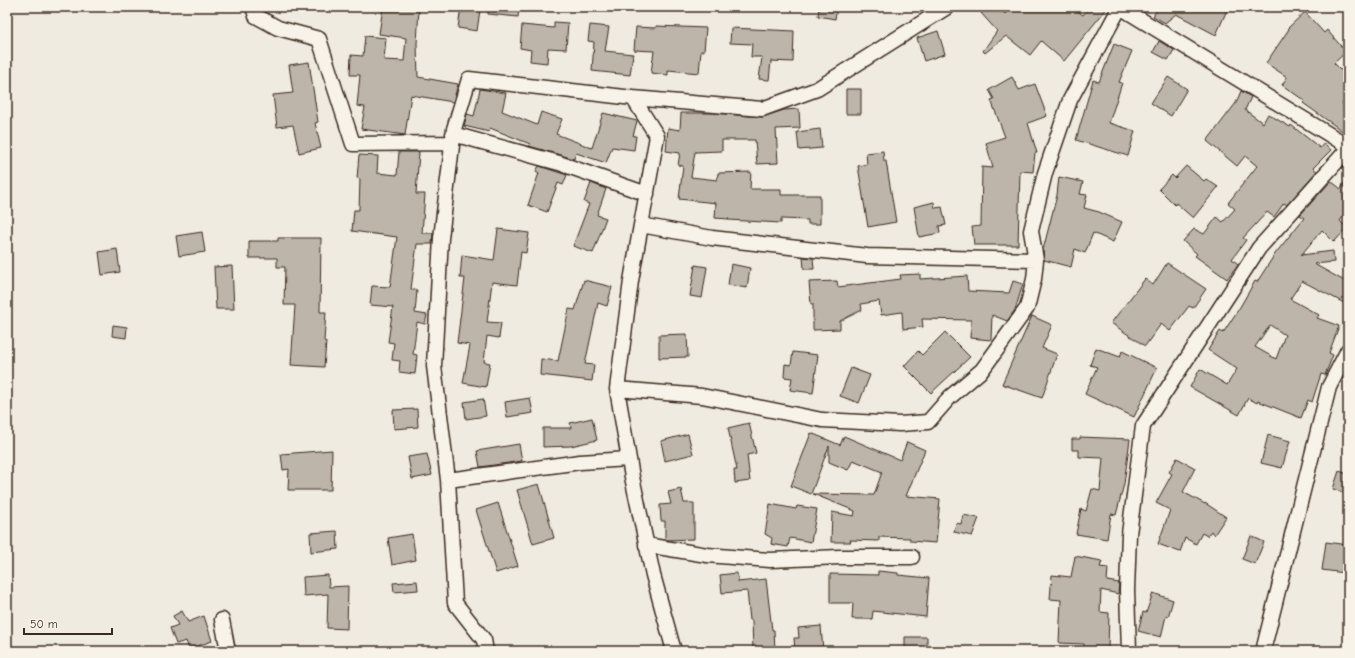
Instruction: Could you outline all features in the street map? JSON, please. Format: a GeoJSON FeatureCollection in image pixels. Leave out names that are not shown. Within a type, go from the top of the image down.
{"type":"FeatureCollection","features":[{"type":"Feature","properties":{"kind":"street"},"geometry":{"type":"LineString","coordinates":[[253,7],[256,16],[278,28],[319,40],[353,144],[453,138],[559,163],[647,194]]}},
{"type":"Feature","properties":{"kind":"street"},"geometry":{"type":"LineString","coordinates":[[486,651],[484,640],[455,604],[448,480],[434,366],[441,238],[453,138],[469,79],[633,98],[762,109],[817,89],[947,7]]}},
{"type":"Feature","properties":{"kind":"street"},"geometry":{"type":"LineString","coordinates":[[617,389],[702,396],[822,420],[900,424],[928,422],[950,397],[982,370],[1026,308],[1034,279],[1036,260],[1031,231],[1048,165],[1070,100],[1120,7],[1348,146]]}},
{"type":"Feature","properties":{"kind":"street"},"geometry":{"type":"LineString","coordinates":[[633,98],[657,136],[631,281],[617,389],[646,545],[674,651]]}},
{"type":"Feature","properties":{"kind":"street"},"geometry":{"type":"LineString","coordinates":[[1129,651],[1127,590],[1129,534],[1143,426],[1259,248],[1348,149]]}},
{"type":"Feature","properties":{"kind":"street"},"geometry":{"type":"LineString","coordinates":[[641,225],[712,238],[867,256],[1036,260]]}},
{"type":"Feature","properties":{"kind":"street"},"geometry":{"type":"LineString","coordinates":[[1263,651],[1329,387],[1348,350]]}},
{"type":"Feature","properties":{"kind":"street"},"geometry":{"type":"LineString","coordinates":[[448,480],[580,462],[629,459]]}},
{"type":"Feature","properties":{"kind":"street"},"geometry":{"type":"LineString","coordinates":[[646,545],[707,555],[770,560],[840,556],[912,557]]}},
{"type":"Feature","properties":{"kind":"street"},"geometry":{"type":"LineString","coordinates":[[222,620],[228,651]]}},
{"type":"Feature","properties":{"kind":"building"},"geometry":{"type":"Polygon","coordinates":[[[383,7],[419,7],[417,44],[418,77],[458,84],[453,102],[411,95],[405,135],[361,129],[365,107],[357,106],[360,75],[350,75],[351,55],[363,56],[365,36],[386,38],[384,60],[404,61],[406,38],[379,34],[383,7]]]}},
{"type":"Feature","properties":{"kind":"building"},"geometry":{"type":"Polygon","coordinates":[[[461,7],[480,10],[477,31],[458,28],[461,7]]]}},
{"type":"Feature","properties":{"kind":"building"},"geometry":{"type":"Polygon","coordinates":[[[488,7],[519,7],[518,17],[488,14],[488,7]]]}},
{"type":"Feature","properties":{"kind":"building"},"geometry":{"type":"Polygon","coordinates":[[[819,7],[837,7],[835,19],[818,16],[819,7]]]}},
{"type":"Feature","properties":{"kind":"building"},"geometry":{"type":"Polygon","coordinates":[[[989,7],[999,7],[1005,14],[1011,7],[1072,7],[1083,15],[1090,7],[1108,7],[1064,61],[1041,41],[1030,55],[1006,36],[985,53],[983,51],[997,31],[981,13],[989,7]]]}},
{"type":"Feature","properties":{"kind":"building"},"geometry":{"type":"Polygon","coordinates":[[[1159,7],[1221,7],[1227,10],[1216,35],[1176,14],[1165,23],[1153,16],[1159,7]]]}},
{"type":"Feature","properties":{"kind":"building"},"geometry":{"type":"Polygon","coordinates":[[[1305,12],[1324,33],[1327,30],[1346,52],[1334,63],[1348,77],[1348,97],[1342,104],[1348,108],[1348,135],[1303,103],[1305,101],[1282,85],[1287,77],[1266,63],[1289,29],[1288,28],[1305,12]]]}},
{"type":"Feature","properties":{"kind":"building"},"geometry":{"type":"Polygon","coordinates":[[[554,22],[568,23],[566,49],[548,48],[547,63],[530,61],[531,50],[520,48],[522,25],[554,28],[554,22]]]}},
{"type":"Feature","properties":{"kind":"building"},"geometry":{"type":"Polygon","coordinates":[[[590,25],[609,27],[605,51],[633,54],[630,75],[592,71],[594,42],[588,41],[590,25]]]}},
{"type":"Feature","properties":{"kind":"building"},"geometry":{"type":"Polygon","coordinates":[[[656,26],[706,28],[704,51],[701,51],[699,73],[668,70],[668,75],[651,73],[654,51],[634,50],[636,27],[656,28],[656,26]]]}},
{"type":"Feature","properties":{"kind":"building"},"geometry":{"type":"Polygon","coordinates":[[[731,28],[794,31],[793,62],[771,61],[769,80],[759,79],[762,57],[751,57],[752,44],[730,43],[731,28]]]}},
{"type":"Feature","properties":{"kind":"building"},"geometry":{"type":"Polygon","coordinates":[[[938,31],[945,54],[924,61],[917,38],[938,31]]]}},
{"type":"Feature","properties":{"kind":"building"},"geometry":{"type":"Polygon","coordinates":[[[1159,41],[1174,50],[1168,60],[1153,52],[1159,41]]]}},
{"type":"Feature","properties":{"kind":"building"},"geometry":{"type":"Polygon","coordinates":[[[1114,44],[1132,51],[1119,82],[1122,83],[1109,123],[1135,131],[1128,156],[1076,140],[1093,80],[1099,82],[1114,44]]]}},
{"type":"Feature","properties":{"kind":"building"},"geometry":{"type":"Polygon","coordinates":[[[309,62],[318,122],[315,123],[321,148],[299,153],[293,125],[277,127],[273,95],[293,93],[289,65],[309,62]]]}},
{"type":"Feature","properties":{"kind":"building"},"geometry":{"type":"Polygon","coordinates":[[[1012,77],[1019,90],[1035,84],[1047,116],[1028,123],[1037,153],[1035,153],[1033,172],[1020,171],[1018,245],[974,245],[972,227],[981,226],[982,167],[993,168],[986,143],[1005,137],[991,100],[994,99],[989,90],[1012,77]]]}},
{"type":"Feature","properties":{"kind":"building"},"geometry":{"type":"Polygon","coordinates":[[[1168,77],[1187,89],[1171,116],[1151,103],[1168,77]]]}},
{"type":"Feature","properties":{"kind":"building"},"geometry":{"type":"Polygon","coordinates":[[[480,89],[506,93],[502,111],[537,125],[541,112],[562,119],[556,134],[592,148],[603,113],[637,121],[633,136],[636,136],[634,150],[612,147],[606,163],[576,153],[574,159],[529,146],[530,144],[490,128],[489,132],[464,126],[467,114],[474,116],[480,89]]]}},
{"type":"Feature","properties":{"kind":"building"},"geometry":{"type":"Polygon","coordinates":[[[846,89],[861,89],[861,114],[846,114],[846,89]]]}},
{"type":"Feature","properties":{"kind":"building"},"geometry":{"type":"Polygon","coordinates":[[[1241,91],[1251,97],[1245,110],[1263,123],[1268,114],[1290,127],[1291,125],[1320,148],[1324,143],[1331,150],[1313,168],[1317,171],[1287,205],[1284,203],[1274,217],[1267,212],[1243,238],[1246,240],[1232,259],[1238,264],[1227,279],[1195,256],[1197,254],[1183,241],[1194,229],[1204,234],[1217,217],[1223,222],[1235,209],[1228,203],[1257,166],[1245,156],[1237,166],[1207,141],[1236,103],[1241,91]]]}},
{"type":"Feature","properties":{"kind":"building"},"geometry":{"type":"Polygon","coordinates":[[[799,109],[800,128],[776,129],[778,163],[757,164],[755,140],[722,140],[722,151],[695,152],[691,177],[717,180],[718,173],[751,172],[750,189],[781,189],[781,195],[820,195],[820,224],[808,224],[808,220],[781,219],[781,223],[715,218],[716,203],[679,199],[683,166],[678,165],[680,153],[666,151],[668,128],[680,130],[681,113],[713,113],[762,117],[784,110],[799,109]]]}},
{"type":"Feature","properties":{"kind":"building"},"geometry":{"type":"Polygon","coordinates":[[[820,129],[822,148],[799,150],[797,132],[820,129]]]}},
{"type":"Feature","properties":{"kind":"building"},"geometry":{"type":"Polygon","coordinates":[[[883,151],[896,222],[868,227],[858,166],[867,164],[866,153],[883,151]]]}},
{"type":"Feature","properties":{"kind":"building"},"geometry":{"type":"Polygon","coordinates":[[[399,152],[419,152],[416,194],[425,194],[422,233],[433,233],[432,244],[417,244],[411,289],[417,290],[415,313],[427,315],[425,324],[417,322],[413,354],[417,355],[415,374],[399,372],[400,361],[392,360],[394,343],[388,342],[393,307],[370,305],[372,286],[390,287],[397,237],[352,231],[354,210],[359,210],[360,179],[357,178],[359,155],[378,156],[377,173],[397,175],[399,152]]]}},
{"type":"Feature","properties":{"kind":"building"},"geometry":{"type":"Polygon","coordinates":[[[539,166],[567,175],[563,185],[558,183],[547,212],[528,205],[539,173],[536,171],[539,166]]]}},
{"type":"Feature","properties":{"kind":"building"},"geometry":{"type":"Polygon","coordinates":[[[1186,166],[1204,181],[1206,179],[1218,187],[1193,218],[1176,203],[1175,205],[1159,189],[1172,175],[1175,178],[1186,166]]]}},
{"type":"Feature","properties":{"kind":"building"},"geometry":{"type":"Polygon","coordinates":[[[1348,176],[1348,209],[1340,221],[1347,228],[1334,242],[1322,230],[1301,255],[1333,251],[1334,262],[1314,264],[1348,283],[1348,305],[1302,281],[1290,299],[1319,315],[1317,318],[1339,326],[1329,353],[1333,355],[1325,375],[1321,374],[1312,402],[1308,400],[1301,418],[1258,401],[1257,403],[1248,398],[1239,415],[1190,387],[1200,369],[1227,385],[1237,369],[1208,350],[1220,331],[1223,333],[1255,281],[1257,282],[1275,254],[1304,218],[1300,215],[1331,181],[1341,189],[1348,176]],[[1270,325],[1255,347],[1276,359],[1285,335],[1270,325]]]}},
{"type":"Feature","properties":{"kind":"building"},"geometry":{"type":"Polygon","coordinates":[[[1059,177],[1083,182],[1080,194],[1087,195],[1084,208],[1099,212],[1122,222],[1113,242],[1093,233],[1085,253],[1075,249],[1071,267],[1044,260],[1043,250],[1057,195],[1059,177]]]}},
{"type":"Feature","properties":{"kind":"building"},"geometry":{"type":"Polygon","coordinates":[[[591,183],[606,189],[597,215],[606,218],[593,253],[573,246],[589,204],[584,202],[591,183]]]}},
{"type":"Feature","properties":{"kind":"building"},"geometry":{"type":"Polygon","coordinates":[[[934,202],[935,208],[942,207],[946,225],[939,226],[940,233],[919,237],[914,207],[934,202]]]}},
{"type":"Feature","properties":{"kind":"building"},"geometry":{"type":"Polygon","coordinates":[[[498,229],[529,233],[526,253],[521,252],[517,285],[492,282],[487,322],[501,323],[499,338],[487,336],[484,362],[490,363],[486,387],[463,383],[470,345],[457,343],[465,278],[460,278],[462,255],[494,260],[498,229]]]}},
{"type":"Feature","properties":{"kind":"building"},"geometry":{"type":"Polygon","coordinates":[[[202,232],[205,252],[179,256],[176,236],[202,232]]]}},
{"type":"Feature","properties":{"kind":"building"},"geometry":{"type":"Polygon","coordinates":[[[278,238],[321,238],[320,312],[326,312],[324,367],[291,365],[295,305],[284,305],[285,267],[277,267],[277,258],[249,258],[249,241],[278,241],[278,238]]]}},
{"type":"Feature","properties":{"kind":"building"},"geometry":{"type":"Polygon","coordinates":[[[117,249],[120,272],[102,275],[99,252],[117,249]]]}},
{"type":"Feature","properties":{"kind":"building"},"geometry":{"type":"Polygon","coordinates":[[[803,257],[813,258],[814,269],[804,269],[803,257]]]}},
{"type":"Feature","properties":{"kind":"building"},"geometry":{"type":"Polygon","coordinates":[[[1167,263],[1206,289],[1193,308],[1189,306],[1170,331],[1161,324],[1145,346],[1111,323],[1145,279],[1153,285],[1167,263]]]}},
{"type":"Feature","properties":{"kind":"building"},"geometry":{"type":"Polygon","coordinates":[[[731,264],[750,268],[747,288],[728,285],[731,264]]]}},
{"type":"Feature","properties":{"kind":"building"},"geometry":{"type":"Polygon","coordinates":[[[695,265],[707,267],[702,298],[690,296],[695,265]]]}},
{"type":"Feature","properties":{"kind":"building"},"geometry":{"type":"Polygon","coordinates":[[[232,266],[234,309],[216,309],[214,267],[232,266]]]}},
{"type":"Feature","properties":{"kind":"building"},"geometry":{"type":"Polygon","coordinates":[[[920,274],[920,279],[967,276],[968,291],[1009,293],[1013,281],[1023,284],[1015,310],[1007,321],[992,315],[991,340],[970,338],[971,320],[922,319],[923,327],[903,329],[902,312],[881,315],[879,301],[861,304],[862,310],[840,321],[840,329],[813,330],[813,304],[811,304],[809,282],[837,281],[838,287],[901,279],[900,275],[920,274]]]}},
{"type":"Feature","properties":{"kind":"building"},"geometry":{"type":"Polygon","coordinates":[[[584,280],[612,287],[607,306],[598,303],[585,364],[594,365],[592,381],[540,375],[541,359],[558,361],[569,309],[575,310],[584,280]]]}},
{"type":"Feature","properties":{"kind":"building"},"geometry":{"type":"Polygon","coordinates":[[[1032,316],[1052,325],[1042,348],[1057,354],[1042,398],[1002,384],[1032,316]]]}},
{"type":"Feature","properties":{"kind":"building"},"geometry":{"type":"Polygon","coordinates":[[[113,325],[127,327],[126,338],[112,336],[113,325]]]}},
{"type":"Feature","properties":{"kind":"building"},"geometry":{"type":"Polygon","coordinates":[[[945,332],[970,357],[931,393],[904,366],[918,351],[922,355],[945,332]]]}},
{"type":"Feature","properties":{"kind":"building"},"geometry":{"type":"Polygon","coordinates":[[[687,334],[688,357],[659,358],[659,335],[687,334]]]}},
{"type":"Feature","properties":{"kind":"building"},"geometry":{"type":"Polygon","coordinates":[[[1096,348],[1120,357],[1122,351],[1157,368],[1134,417],[1085,394],[1097,367],[1090,365],[1096,348]]]}},
{"type":"Feature","properties":{"kind":"building"},"geometry":{"type":"Polygon","coordinates":[[[793,352],[818,355],[813,393],[790,390],[792,378],[784,377],[785,364],[791,365],[793,352]]]}},
{"type":"Feature","properties":{"kind":"building"},"geometry":{"type":"Polygon","coordinates":[[[851,368],[870,375],[859,403],[840,396],[851,368]]]}},
{"type":"Feature","properties":{"kind":"building"},"geometry":{"type":"Polygon","coordinates":[[[530,398],[533,413],[507,417],[505,402],[530,398]]]}},
{"type":"Feature","properties":{"kind":"building"},"geometry":{"type":"Polygon","coordinates":[[[483,399],[486,416],[466,419],[464,402],[483,399]]]}},
{"type":"Feature","properties":{"kind":"building"},"geometry":{"type":"Polygon","coordinates":[[[417,409],[418,427],[394,429],[393,410],[417,409]]]}},
{"type":"Feature","properties":{"kind":"building"},"geometry":{"type":"Polygon","coordinates":[[[592,418],[597,440],[571,446],[543,447],[543,428],[571,428],[570,423],[592,418]]]}},
{"type":"Feature","properties":{"kind":"building"},"geometry":{"type":"Polygon","coordinates":[[[749,423],[756,453],[747,455],[750,481],[735,483],[734,470],[737,470],[728,428],[749,423]]]}},
{"type":"Feature","properties":{"kind":"building"},"geometry":{"type":"Polygon","coordinates":[[[811,433],[840,445],[844,436],[900,460],[907,442],[925,450],[906,496],[940,499],[936,543],[910,541],[910,538],[879,537],[879,541],[850,540],[851,542],[831,542],[832,512],[854,516],[855,511],[813,494],[874,495],[882,472],[853,460],[848,470],[829,462],[829,446],[811,494],[791,486],[811,433]]]}},
{"type":"Feature","properties":{"kind":"building"},"geometry":{"type":"Polygon","coordinates":[[[688,434],[693,454],[665,461],[661,441],[688,434]]]}},
{"type":"Feature","properties":{"kind":"building"},"geometry":{"type":"Polygon","coordinates":[[[1268,435],[1290,441],[1282,468],[1261,463],[1268,435]]]}},
{"type":"Feature","properties":{"kind":"building"},"geometry":{"type":"Polygon","coordinates":[[[1080,437],[1130,439],[1124,484],[1116,515],[1111,514],[1107,539],[1076,534],[1081,509],[1086,511],[1092,489],[1100,491],[1103,458],[1079,457],[1079,450],[1072,450],[1072,439],[1080,439],[1080,437]]]}},
{"type":"Feature","properties":{"kind":"building"},"geometry":{"type":"Polygon","coordinates":[[[519,444],[522,461],[480,467],[477,451],[519,444]]]}},
{"type":"Feature","properties":{"kind":"building"},"geometry":{"type":"Polygon","coordinates":[[[332,450],[331,490],[288,490],[289,469],[283,470],[281,454],[332,450]]]}},
{"type":"Feature","properties":{"kind":"building"},"geometry":{"type":"Polygon","coordinates":[[[427,454],[432,475],[412,479],[408,457],[427,454]]]}},
{"type":"Feature","properties":{"kind":"building"},"geometry":{"type":"Polygon","coordinates":[[[1177,458],[1195,468],[1183,492],[1205,503],[1226,517],[1214,535],[1211,531],[1207,536],[1202,533],[1196,544],[1185,538],[1180,552],[1158,544],[1170,510],[1156,503],[1172,474],[1169,472],[1177,458]]]}},
{"type":"Feature","properties":{"kind":"building"},"geometry":{"type":"Polygon","coordinates":[[[1339,471],[1348,474],[1348,494],[1333,489],[1339,471]]]}},
{"type":"Feature","properties":{"kind":"building"},"geometry":{"type":"Polygon","coordinates":[[[539,484],[554,538],[533,544],[517,490],[539,484]]]}},
{"type":"Feature","properties":{"kind":"building"},"geometry":{"type":"Polygon","coordinates":[[[681,489],[684,503],[694,503],[694,539],[665,540],[665,521],[661,521],[660,505],[671,504],[668,492],[681,489]]]}},
{"type":"Feature","properties":{"kind":"building"},"geometry":{"type":"Polygon","coordinates":[[[498,503],[518,566],[496,573],[476,510],[498,503]]]}},
{"type":"Feature","properties":{"kind":"building"},"geometry":{"type":"Polygon","coordinates":[[[770,504],[796,509],[797,506],[817,509],[811,542],[790,538],[788,547],[771,544],[772,538],[765,534],[770,504]]]}},
{"type":"Feature","properties":{"kind":"building"},"geometry":{"type":"Polygon","coordinates":[[[963,515],[979,518],[972,536],[954,532],[956,523],[961,524],[963,515]]]}},
{"type":"Feature","properties":{"kind":"building"},"geometry":{"type":"Polygon","coordinates":[[[337,531],[338,549],[311,552],[310,533],[337,531]]]}},
{"type":"Feature","properties":{"kind":"building"},"geometry":{"type":"Polygon","coordinates":[[[412,534],[416,560],[392,565],[388,538],[412,534]]]}},
{"type":"Feature","properties":{"kind":"building"},"geometry":{"type":"Polygon","coordinates":[[[1251,536],[1264,542],[1255,564],[1242,559],[1251,536]]]}},
{"type":"Feature","properties":{"kind":"building"},"geometry":{"type":"Polygon","coordinates":[[[1326,542],[1348,545],[1345,573],[1322,570],[1326,542]]]}},
{"type":"Feature","properties":{"kind":"building"},"geometry":{"type":"Polygon","coordinates":[[[1075,556],[1102,561],[1100,567],[1108,568],[1107,581],[1119,583],[1118,594],[1101,590],[1100,612],[1109,613],[1108,649],[1084,648],[1084,644],[1059,643],[1061,600],[1050,599],[1052,575],[1071,577],[1075,556]]]}},
{"type":"Feature","properties":{"kind":"building"},"geometry":{"type":"Polygon","coordinates":[[[878,571],[898,573],[898,575],[929,578],[926,617],[873,611],[872,619],[852,619],[853,603],[830,603],[830,574],[878,575],[878,571]]]}},
{"type":"Feature","properties":{"kind":"building"},"geometry":{"type":"Polygon","coordinates":[[[737,573],[738,582],[766,579],[772,630],[774,630],[775,651],[753,651],[752,620],[750,620],[747,591],[722,593],[720,575],[737,573]]]}},
{"type":"Feature","properties":{"kind":"building"},"geometry":{"type":"Polygon","coordinates":[[[328,575],[329,587],[348,586],[347,629],[327,628],[328,594],[304,596],[303,577],[328,575]]]}},
{"type":"Feature","properties":{"kind":"building"},"geometry":{"type":"Polygon","coordinates":[[[417,581],[418,590],[394,592],[393,583],[417,581]]]}},
{"type":"Feature","properties":{"kind":"building"},"geometry":{"type":"Polygon","coordinates":[[[1153,593],[1173,600],[1168,617],[1166,616],[1161,637],[1138,631],[1143,612],[1146,613],[1153,593]]]}},
{"type":"Feature","properties":{"kind":"building"},"geometry":{"type":"Polygon","coordinates":[[[182,611],[188,622],[204,616],[212,641],[189,649],[186,641],[176,644],[170,628],[178,625],[173,616],[182,611]]]}},
{"type":"Feature","properties":{"kind":"building"},"geometry":{"type":"Polygon","coordinates":[[[821,626],[823,651],[795,651],[794,638],[799,638],[798,628],[821,626]]]}},
{"type":"Feature","properties":{"kind":"building"},"geometry":{"type":"Polygon","coordinates":[[[905,637],[927,637],[927,651],[905,651],[905,637]]]}}]}
